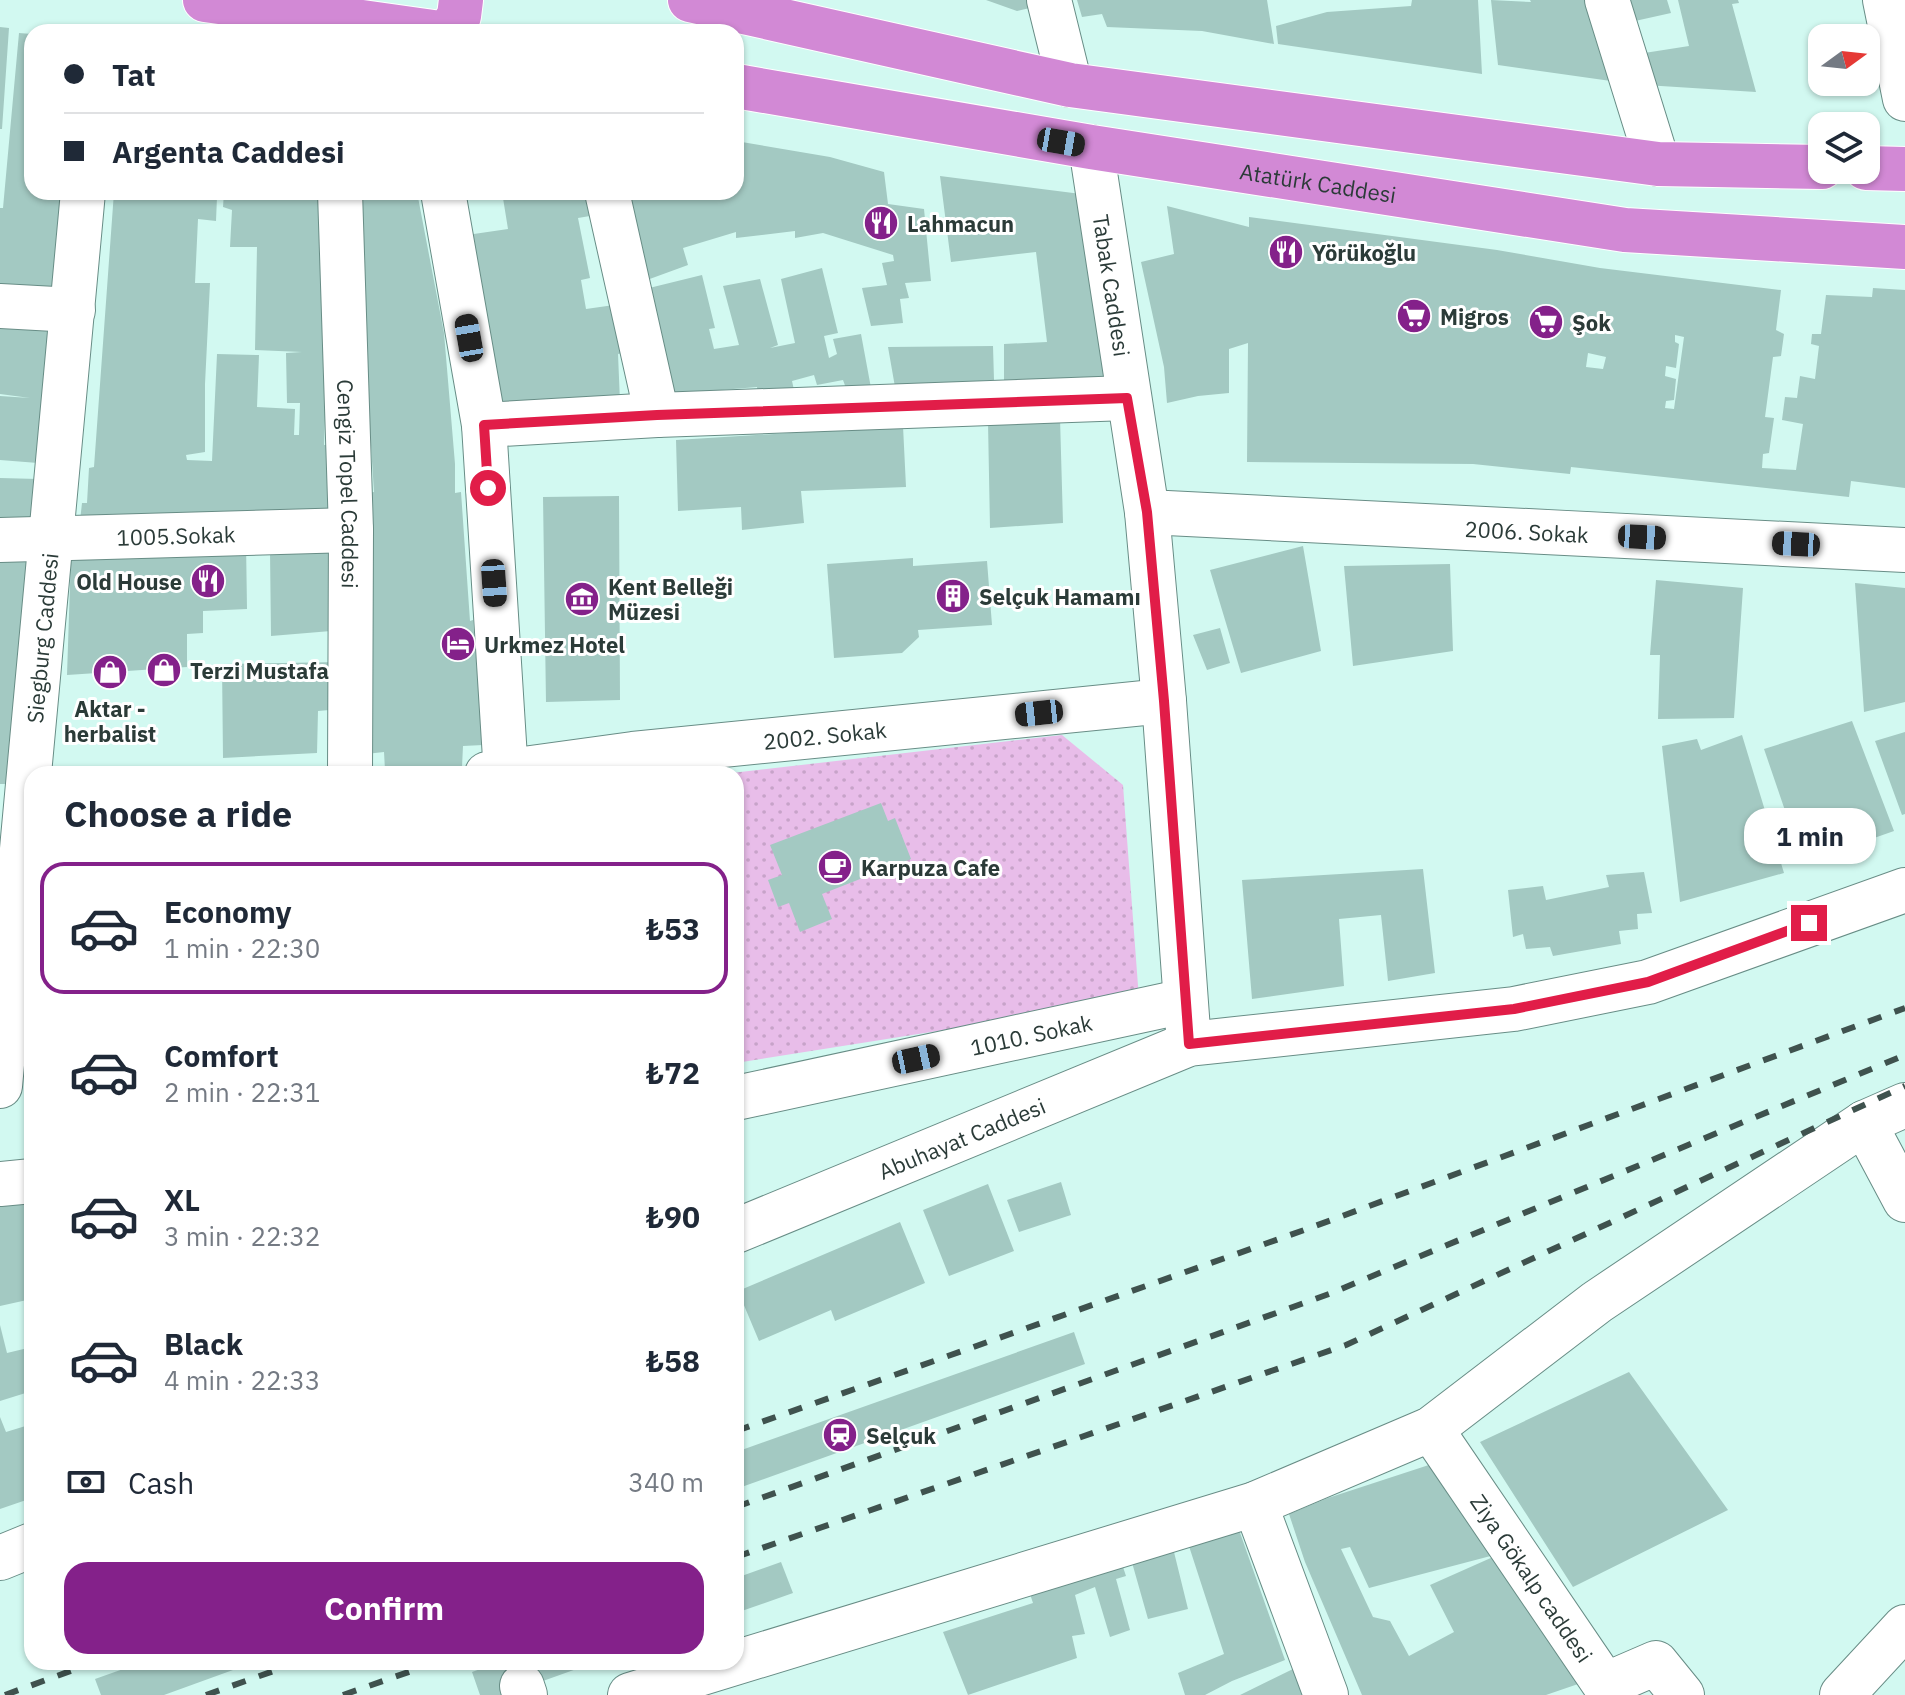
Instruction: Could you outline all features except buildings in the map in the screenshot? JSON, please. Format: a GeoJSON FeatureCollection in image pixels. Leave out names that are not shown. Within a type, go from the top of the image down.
{"type":"FeatureCollection","features":[{"type":"Feature","properties":{"kind":"highway"},"geometry":{"type":"LineString","coordinates":[[205,0],[376,24]]}},
{"type":"Feature","properties":{"kind":"highway"},"geometry":{"type":"LineString","coordinates":[[454,24],[459,16],[461,0]]}},
{"type":"Feature","properties":{"kind":"highway"},"geometry":{"type":"LineString","coordinates":[[690,0],[1070,85],[1658,164],[1808,167]]}},
{"type":"Feature","properties":{"kind":"highway","name":"Atatürk Caddesi"},"geometry":{"type":"LineString","coordinates":[[744,87],[1091,147],[1625,230],[1905,247]]}},
{"type":"Feature","properties":{"kind":"highway"},"geometry":{"type":"LineString","coordinates":[[1880,168],[1905,169]]}},
{"type":"Feature","properties":{"kind":"street"},"geometry":{"type":"LineString","coordinates":[[1049,0],[1070,85]]}},
{"type":"Feature","properties":{"kind":"street"},"geometry":{"type":"LineString","coordinates":[[1607,0],[1658,164]]}},
{"type":"Feature","properties":{"kind":"street"},"geometry":{"type":"LineString","coordinates":[[1885,0],[1905,99]]}},
{"type":"Feature","properties":{"kind":"street","name":"Tabak Caddesi"},"geometry":{"type":"LineString","coordinates":[[1091,147],[1127,398],[1147,512],[1189,1044]]}},
{"type":"Feature","properties":{"kind":"street","name":"Siegburg Caddesi"},"geometry":{"type":"LineString","coordinates":[[0,1086],[19,804],[52,539],[82,200]]}},
{"type":"Feature","properties":{"kind":"street","name":"Cengiz Topel Caddesi"},"geometry":{"type":"LineString","coordinates":[[340,200],[351,530],[350,766]]}},
{"type":"Feature","properties":{"kind":"street"},"geometry":{"type":"LineString","coordinates":[[444,200],[484,425],[500,766]]}},
{"type":"Feature","properties":{"kind":"street"},"geometry":{"type":"LineString","coordinates":[[609,200],[657,415]]}},
{"type":"Feature","properties":{"kind":"street"},"geometry":{"type":"LineString","coordinates":[[0,306],[73,310]]}},
{"type":"Feature","properties":{"kind":"street"},"geometry":{"type":"LineString","coordinates":[[484,425],[657,415],[1127,398]]}},
{"type":"Feature","properties":{"kind":"street","name":"2006. Sokak"},"geometry":{"type":"LineString","coordinates":[[1147,512],[1905,550]]}},
{"type":"Feature","properties":{"kind":"street","name":"1005.Sokak"},"geometry":{"type":"LineString","coordinates":[[0,540],[351,530]]}},
{"type":"Feature","properties":{"kind":"street","name":"2002. Sokak"},"geometry":{"type":"LineString","coordinates":[[604,766],[1164,701]]}},
{"type":"Feature","properties":{"kind":"street","name":"Abuhayat Caddesi"},"geometry":{"type":"LineString","coordinates":[[744,1228],[1189,1044],[1514,1009],[1648,982],[1905,890]]}},
{"type":"Feature","properties":{"kind":"street","name":"1010. Sokak"},"geometry":{"type":"LineString","coordinates":[[744,1096],[1185,1001]]}},
{"type":"Feature","properties":{"kind":"street"},"geometry":{"type":"LineString","coordinates":[[744,1660],[1255,1504],[1431,1429],[1597,1302],[1864,1123],[1905,1105]]}},
{"type":"Feature","properties":{"kind":"street"},"geometry":{"type":"LineString","coordinates":[[1864,1123],[1905,1200]]}},
{"type":"Feature","properties":{"kind":"street"},"geometry":{"type":"LineString","coordinates":[[0,1184],[24,1182]]}},
{"type":"Feature","properties":{"kind":"street","name":"Ziya Gökalp caddesi"},"geometry":{"type":"LineString","coordinates":[[1431,1429],[1592,1690],[1656,1663],[1682,1695]]}},
{"type":"Feature","properties":{"kind":"street"},"geometry":{"type":"LineString","coordinates":[[1255,1504],[1326,1695]]}},
{"type":"Feature","properties":{"kind":"street"},"geometry":{"type":"LineString","coordinates":[[0,1558],[24,1548]]}},
{"type":"Feature","properties":{"kind":"street"},"geometry":{"type":"LineString","coordinates":[[1842,1695],[1905,1627]]}},
{"type":"Feature","properties":{"kind":"street"},"geometry":{"type":"LineString","coordinates":[[630,1695],[712,1670]]}},
{"type":"Feature","properties":{"kind":"shaded area"},"geometry":{"type":"Polygon","coordinates":[[[1062,735],[1123,785],[1139,999],[744,1062],[744,772],[1062,735]]]}},
{"type":"Feature","properties":{"kind":"railway"},"geometry":{"type":"LineString","coordinates":[[744,1428],[1307,1229],[1905,1008]]}},
{"type":"Feature","properties":{"kind":"railway"},"geometry":{"type":"LineString","coordinates":[[744,1504],[1329,1294],[1905,1055]]}},
{"type":"Feature","properties":{"kind":"railway"},"geometry":{"type":"LineString","coordinates":[[744,1554],[1346,1345],[1905,1086]]}},
{"type":"Feature","properties":{"kind":"railway"},"geometry":{"type":"LineString","coordinates":[[5,1695],[73,1670]]}},
{"type":"Feature","properties":{"kind":"railway"},"geometry":{"type":"LineString","coordinates":[[206,1695],[276,1670]]}},
{"type":"Feature","properties":{"kind":"railway"},"geometry":{"type":"LineString","coordinates":[[343,1695],[414,1670]]}},
{"type":"Feature","properties":{"kind":"place","name":"Lahmacun"},"geometry":{"type":"Point","coordinates":[881,223]}},
{"type":"Feature","properties":{"kind":"place","name":"Yörükoğlu"},"geometry":{"type":"Point","coordinates":[1286,252]}},
{"type":"Feature","properties":{"kind":"place","name":"Migros"},"geometry":{"type":"Point","coordinates":[1414,316]}},
{"type":"Feature","properties":{"kind":"place","name":"Şok"},"geometry":{"type":"Point","coordinates":[1546,322]}},
{"type":"Feature","properties":{"kind":"place","name":"Old House"},"geometry":{"type":"Point","coordinates":[208,581]}},
{"type":"Feature","properties":{"kind":"place","name":"Selçuk Hamamı"},"geometry":{"type":"Point","coordinates":[953,596]}},
{"type":"Feature","properties":{"kind":"place","name":"Kent Belleği Müzesi"},"geometry":{"type":"Point","coordinates":[582,599]}},
{"type":"Feature","properties":{"kind":"place","name":"Urkmez Hotel"},"geometry":{"type":"Point","coordinates":[458,644]}},
{"type":"Feature","properties":{"kind":"place","name":"Terzi Mustafa"},"geometry":{"type":"Point","coordinates":[164,670]}},
{"type":"Feature","properties":{"kind":"place","name":"Aktar - herbalist"},"geometry":{"type":"Point","coordinates":[110,672]}},
{"type":"Feature","properties":{"kind":"place","name":"Karpuza Cafe"},"geometry":{"type":"Point","coordinates":[835,867]}},
{"type":"Feature","properties":{"kind":"place","name":"Selçuk"},"geometry":{"type":"Point","coordinates":[840,1435]}},
{"type":"Feature","properties":{"kind":"route"},"geometry":{"type":"LineString","coordinates":[[488,488],[484,425],[657,415],[1127,398],[1147,512],[1189,1044],[1514,1009],[1648,982],[1809,923]]}}]}
